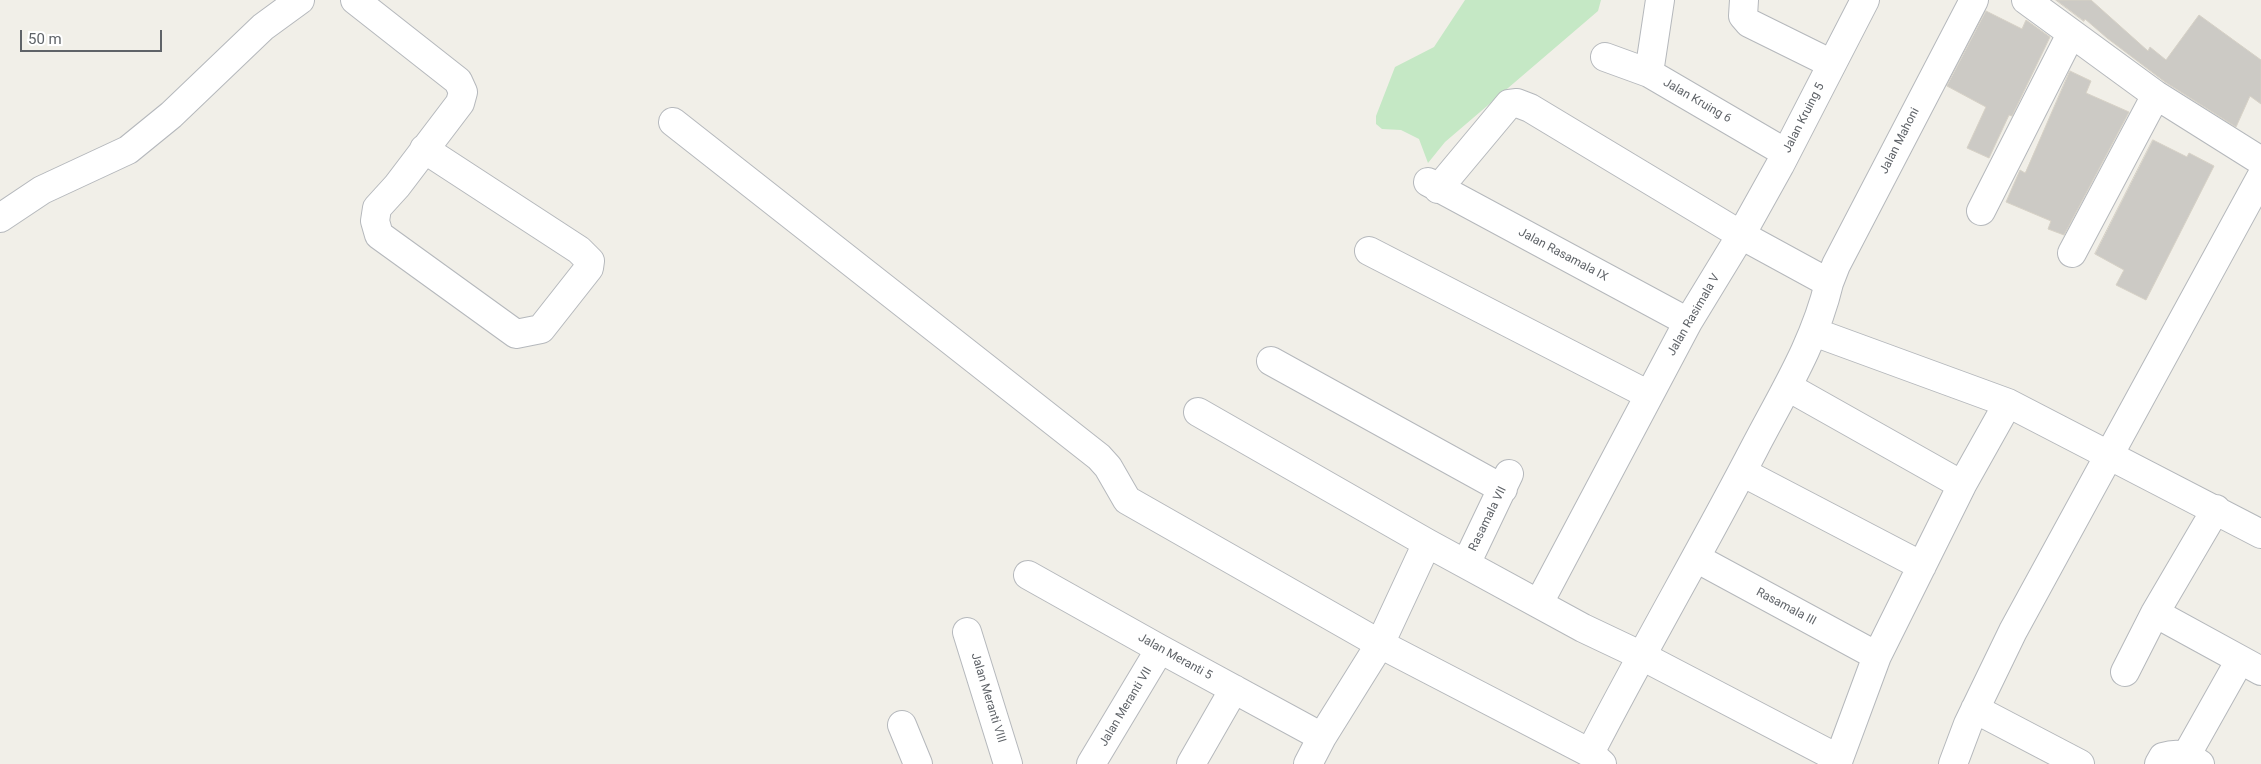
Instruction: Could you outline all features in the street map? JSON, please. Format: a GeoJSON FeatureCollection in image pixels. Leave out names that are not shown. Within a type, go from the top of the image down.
{"type":"FeatureCollection","features":[{"type":"Feature","properties":{"kind":"street"},"geometry":{"type":"LineString","coordinates":[[0,218],[42,190],[128,150],[170,116],[263,27],[300,0]]}},
{"type":"Feature","properties":{"kind":"street"},"geometry":{"type":"LineString","coordinates":[[355,0],[458,81],[463,92],[460,103],[377,208],[375,220],[380,235],[516,334],[541,329],[589,268],[590,261],[579,250],[424,149]]}},
{"type":"Feature","properties":{"kind":"street"},"geometry":{"type":"LineString","coordinates":[[1649,73],[1660,0]]}},
{"type":"Feature","properties":{"kind":"street"},"geometry":{"type":"LineString","coordinates":[[1744,0],[1743,16],[1748,23],[1832,64]]}},
{"type":"Feature","properties":{"kind":"street","name":"Jalan Kruing 5"},"geometry":{"type":"LineString","coordinates":[[1741,235],[1786,153],[1865,0]]}},
{"type":"Feature","properties":{"kind":"street","name":"Jalan Mahoni"},"geometry":{"type":"LineString","coordinates":[[1596,758],[1640,655],[1696,558],[1788,387],[1814,332],[1836,265],[1974,0]]}},
{"type":"Feature","properties":{"kind":"street"},"geometry":{"type":"LineString","coordinates":[[2026,0],[2156,95],[2261,161]]}},
{"type":"Feature","properties":{"kind":"street"},"geometry":{"type":"LineString","coordinates":[[1981,211],[2071,34]]}},
{"type":"Feature","properties":{"kind":"street","name":"Jalan Kruing 6"},"geometry":{"type":"LineString","coordinates":[[1605,57],[1649,73],[1786,153]]}},
{"type":"Feature","properties":{"kind":"street"},"geometry":{"type":"LineString","coordinates":[[2072,253],[2156,95]]}},
{"type":"Feature","properties":{"kind":"street","name":"Jalan Rasamala IX"},"geometry":{"type":"LineString","coordinates":[[1688,322],[1433,186],[1474,146],[1509,104],[1517,103],[1538,113],[1741,235],[1829,283]]}},
{"type":"Feature","properties":{"kind":"street"},"geometry":{"type":"LineString","coordinates":[[673,122],[1099,457],[1108,467],[1127,500],[1380,644],[1596,758]]}},
{"type":"Feature","properties":{"kind":"street"},"geometry":{"type":"LineString","coordinates":[[1953,764],[1975,709],[2012,630],[2261,177]]}},
{"type":"Feature","properties":{"kind":"street","name":"Jalan Rasimala V"},"geometry":{"type":"LineString","coordinates":[[1539,604],[1688,322],[1741,235]]}},
{"type":"Feature","properties":{"kind":"street"},"geometry":{"type":"LineString","coordinates":[[1370,251],[1649,395]]}},
{"type":"Feature","properties":{"kind":"street"},"geometry":{"type":"LineString","coordinates":[[1814,332],[2008,403],[2110,454],[2261,534]]}},
{"type":"Feature","properties":{"kind":"street","name":"Rasamala VII"},"geometry":{"type":"LineString","coordinates":[[1271,361],[1506,482],[1466,564]]}},
{"type":"Feature","properties":{"kind":"street"},"geometry":{"type":"LineString","coordinates":[[1788,387],[1962,485]]}},
{"type":"Feature","properties":{"kind":"street"},"geometry":{"type":"LineString","coordinates":[[1198,412],[1427,543],[1583,628],[1640,655],[1838,761],[1877,656],[1962,485],[2008,403]]}},
{"type":"Feature","properties":{"kind":"street"},"geometry":{"type":"LineString","coordinates":[[1742,472],[1922,566]]}},
{"type":"Feature","properties":{"kind":"street"},"geometry":{"type":"LineString","coordinates":[[2125,672],[2155,613],[2216,509]]}},
{"type":"Feature","properties":{"kind":"street"},"geometry":{"type":"LineString","coordinates":[[1308,764],[1322,737],[1380,644],[1427,543]]}},
{"type":"Feature","properties":{"kind":"street","name":"Rasamala III"},"geometry":{"type":"LineString","coordinates":[[1696,558],[1877,656]]}},
{"type":"Feature","properties":{"kind":"street","name":"Jalan Meranti 5"},"geometry":{"type":"LineString","coordinates":[[1028,575],[1322,737]]}},
{"type":"Feature","properties":{"kind":"street"},"geometry":{"type":"LineString","coordinates":[[2155,613],[2250,666],[2193,760],[2176,753],[2163,757],[2160,764]]}},
{"type":"Feature","properties":{"kind":"street","name":"Jalan Meranti VIII"},"geometry":{"type":"LineString","coordinates":[[968,632],[1008,764]]}},
{"type":"Feature","properties":{"kind":"street","name":"Jalan Meranti VII"},"geometry":{"type":"LineString","coordinates":[[1091,764],[1160,649]]}},
{"type":"Feature","properties":{"kind":"street"},"geometry":{"type":"LineString","coordinates":[[1191,764],[1234,689]]}},
{"type":"Feature","properties":{"kind":"street"},"geometry":{"type":"LineString","coordinates":[[1975,709],[2080,764]]}},
{"type":"Feature","properties":{"kind":"street"},"geometry":{"type":"LineString","coordinates":[[902,725],[918,764]]}},
{"type":"Feature","properties":{"kind":"green space"},"geometry":{"type":"Polygon","coordinates":[[[1465,0],[1601,0],[1598,11],[1445,142],[1428,163],[1419,139],[1401,130],[1382,129],[1376,124],[1376,116],[1395,67],[1434,47],[1465,0]]]}},
{"type":"Feature","properties":{"kind":"building"},"geometry":{"type":"Polygon","coordinates":[[[2056,0],[2091,0],[2148,51],[2150,47],[2166,60],[2199,15],[2261,60],[2261,104],[2250,96],[2236,127],[2165,82],[2085,19],[2084,21],[2056,0]]]}},
{"type":"Feature","properties":{"kind":"building"},"geometry":{"type":"Polygon","coordinates":[[[1986,11],[2022,29],[2026,20],[2050,37],[2012,116],[2009,115],[1989,158],[1967,148],[1986,107],[1947,86],[1986,11]]]}},
{"type":"Feature","properties":{"kind":"building"},"geometry":{"type":"Polygon","coordinates":[[[2070,71],[2091,81],[2086,93],[2129,112],[2064,235],[2048,229],[2051,221],[2006,202],[2020,170],[2025,173],[2070,71]]]}},
{"type":"Feature","properties":{"kind":"building"},"geometry":{"type":"Polygon","coordinates":[[[2153,140],[2187,157],[2189,153],[2214,166],[2146,300],[2116,285],[2124,270],[2095,254],[2153,140]]]}}]}
